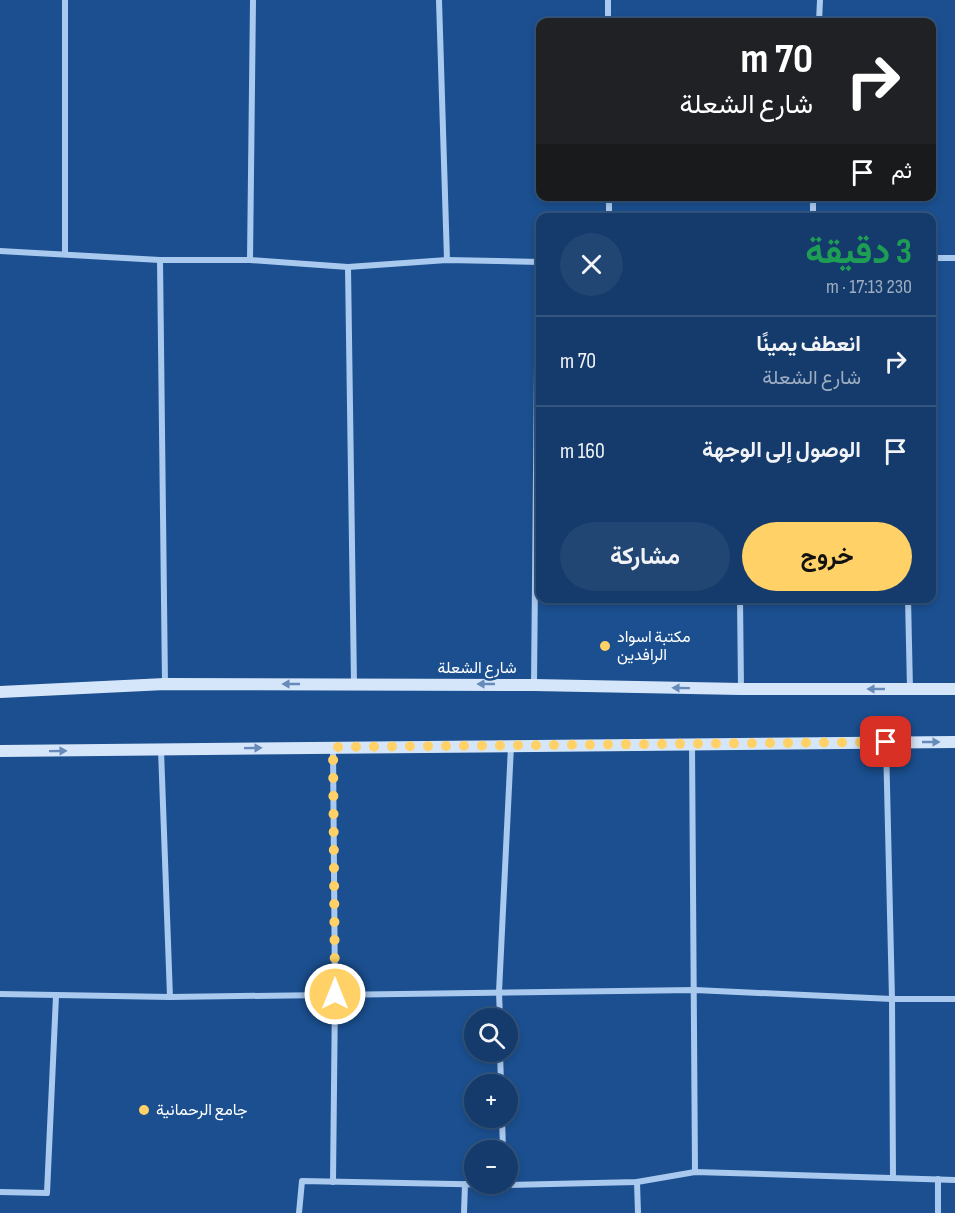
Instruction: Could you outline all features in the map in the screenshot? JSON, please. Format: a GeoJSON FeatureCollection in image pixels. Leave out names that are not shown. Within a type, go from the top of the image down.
{"type":"FeatureCollection","features":[{"type":"Feature","properties":{"kind":"main road","name":"شارع الشعلة"},"geometry":{"type":"LineString","coordinates":[[0,692],[165,684],[955,689]]}},
{"type":"Feature","properties":{"kind":"main road"},"geometry":{"type":"LineString","coordinates":[[0,751],[955,742]]}},
{"type":"Feature","properties":{"kind":"street"},"geometry":{"type":"LineString","coordinates":[[65,0],[65,254]]}},
{"type":"Feature","properties":{"kind":"street"},"geometry":{"type":"LineString","coordinates":[[250,260],[253,0]]}},
{"type":"Feature","properties":{"kind":"street"},"geometry":{"type":"LineString","coordinates":[[439,0],[447,260]]}},
{"type":"Feature","properties":{"kind":"street"},"geometry":{"type":"LineString","coordinates":[[608,0],[608,18]]}},
{"type":"Feature","properties":{"kind":"street"},"geometry":{"type":"LineString","coordinates":[[819,18],[820,0]]}},
{"type":"Feature","properties":{"kind":"street"},"geometry":{"type":"LineString","coordinates":[[0,251],[160,260],[250,260],[348,267],[447,260],[536,262]]}},
{"type":"Feature","properties":{"kind":"street"},"geometry":{"type":"LineString","coordinates":[[936,258],[955,258]]}},
{"type":"Feature","properties":{"kind":"street"},"geometry":{"type":"LineString","coordinates":[[160,260],[165,684]]}},
{"type":"Feature","properties":{"kind":"street"},"geometry":{"type":"LineString","coordinates":[[348,267],[354,684]]}},
{"type":"Feature","properties":{"kind":"street"},"geometry":{"type":"LineString","coordinates":[[534,685],[536,516]]}},
{"type":"Feature","properties":{"kind":"street"},"geometry":{"type":"LineString","coordinates":[[740,603],[741,689]]}},
{"type":"Feature","properties":{"kind":"street"},"geometry":{"type":"LineString","coordinates":[[908,603],[910,689]]}},
{"type":"Feature","properties":{"kind":"street"},"geometry":{"type":"LineString","coordinates":[[886,742],[892,999],[893,1177]]}},
{"type":"Feature","properties":{"kind":"street"},"geometry":{"type":"LineString","coordinates":[[692,744],[695,1172]]}},
{"type":"Feature","properties":{"kind":"street"},"geometry":{"type":"LineString","coordinates":[[500,1008],[511,746]]}},
{"type":"Feature","properties":{"kind":"street"},"geometry":{"type":"LineString","coordinates":[[333,747],[335,994],[333,1182]]}},
{"type":"Feature","properties":{"kind":"street"},"geometry":{"type":"LineString","coordinates":[[161,749],[170,997]]}},
{"type":"Feature","properties":{"kind":"street"},"geometry":{"type":"LineString","coordinates":[[0,994],[170,997],[695,990],[892,999],[955,999]]}},
{"type":"Feature","properties":{"kind":"street"},"geometry":{"type":"LineString","coordinates":[[0,1192],[47,1193],[56,996]]}},
{"type":"Feature","properties":{"kind":"street"},"geometry":{"type":"LineString","coordinates":[[518,1184],[637,1182],[695,1172],[955,1180]]}},
{"type":"Feature","properties":{"kind":"street"},"geometry":{"type":"LineString","coordinates":[[938,1179],[938,1213]]}},
{"type":"Feature","properties":{"kind":"street"},"geometry":{"type":"LineString","coordinates":[[299,1213],[302,1181],[464,1184]]}},
{"type":"Feature","properties":{"kind":"street"},"geometry":{"type":"LineString","coordinates":[[637,1182],[638,1213]]}},
{"type":"Feature","properties":{"kind":"street"},"geometry":{"type":"LineString","coordinates":[[464,1213],[465,1194]]}},
{"type":"Feature","properties":{"kind":"place","name":"مكتبة اسواد الرافدين"},"geometry":{"type":"Point","coordinates":[605,646]}},
{"type":"Feature","properties":{"kind":"place","name":"جامع الرحمانية"},"geometry":{"type":"Point","coordinates":[144,1110]}},
{"type":"Feature","properties":{"kind":"route"},"geometry":{"type":"LineString","coordinates":[[335,994],[333,747],[886,742]]}}]}
